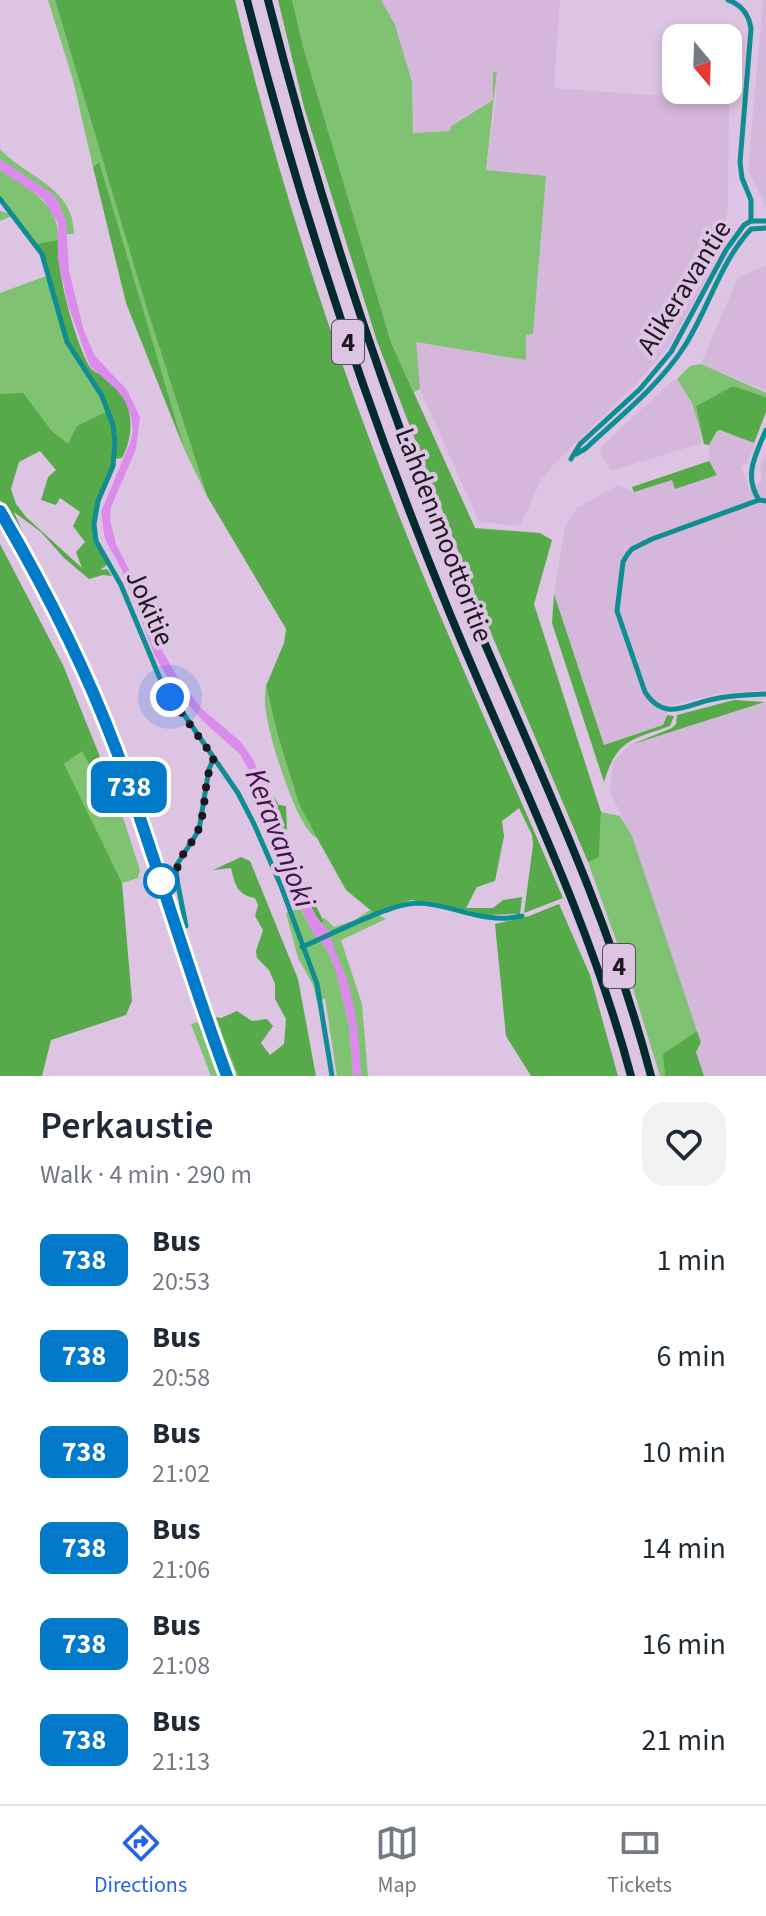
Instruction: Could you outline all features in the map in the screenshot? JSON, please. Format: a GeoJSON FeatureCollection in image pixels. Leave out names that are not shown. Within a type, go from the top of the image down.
{"type":"FeatureCollection","features":[{"type":"Feature","properties":{"kind":"highway","name":"Lahden moottoritie"},"geometry":{"type":"LineString","coordinates":[[247,0],[302,204],[350,349],[427,558],[575,909],[598,970],[631,1076]]}},
{"type":"Feature","properties":{"kind":"highway","name":"Lahden moottoritie"},"geometry":{"type":"LineString","coordinates":[[268,0],[323,198],[386,388],[468,604],[594,897],[653,1076]]}},
{"type":"Feature","properties":{"kind":"main road"},"geometry":{"type":"LineString","coordinates":[[0,511],[82,666],[116,751],[227,1076]]}},
{"type":"Feature","properties":{"kind":"street"},"geometry":{"type":"LineString","coordinates":[[728,0],[742,8],[751,29],[740,162],[742,178],[751,200],[751,229]]}},
{"type":"Feature","properties":{"kind":"street","name":"Jokitie"},"geometry":{"type":"LineString","coordinates":[[0,199],[42,254],[67,342],[102,396],[113,425],[113,466],[98,501],[94,524],[96,541],[121,585],[161,681],[238,793],[254,824],[281,886],[317,984],[332,1076]]}},
{"type":"Feature","properties":{"kind":"street","name":"Alikeravantie"},"geometry":{"type":"LineString","coordinates":[[766,221],[751,221],[733,239],[671,352],[640,389],[584,440],[573,456],[585,449],[643,395],[676,358],[739,244],[751,229],[766,228]]}},
{"type":"Feature","properties":{"kind":"street"},"geometry":{"type":"LineString","coordinates":[[766,430],[751,466],[750,479],[763,500],[632,549],[623,562],[617,611],[640,680],[655,703],[675,710],[717,698],[766,694]]}},
{"type":"Feature","properties":{"kind":"street"},"geometry":{"type":"LineString","coordinates":[[186,926],[176,866],[199,830],[209,769],[214,758]]}},
{"type":"Feature","properties":{"kind":"street"},"geometry":{"type":"LineString","coordinates":[[302,947],[411,903],[468,915],[505,919],[522,916]]}},
{"type":"Feature","properties":{"kind":"shaded area"},"geometry":{"type":"Polygon","coordinates":[[[381,0],[560,0],[554,88],[662,96],[662,104],[729,104],[728,208],[719,255],[670,345],[632,388],[554,464],[541,480],[520,526],[479,522],[420,389],[415,342],[533,333],[546,177],[486,170],[496,99],[496,71],[493,72],[493,100],[451,125],[451,131],[413,133],[412,82],[395,26],[381,0]]]}},
{"type":"Feature","properties":{"kind":"shaded area"},"geometry":{"type":"Polygon","coordinates":[[[763,0],[766,0],[766,207],[748,170],[763,0]]]}},
{"type":"Feature","properties":{"kind":"shaded area"},"geometry":{"type":"Polygon","coordinates":[[[0,159],[53,194],[59,203],[66,221],[69,271],[84,331],[95,356],[127,390],[140,417],[136,449],[111,507],[110,520],[116,544],[161,648],[178,678],[202,709],[241,742],[254,761],[284,854],[304,897],[320,922],[330,931],[347,979],[356,1019],[361,1076],[353,1076],[349,1024],[336,971],[328,951],[314,934],[285,879],[250,772],[240,754],[205,723],[173,687],[155,656],[122,570],[105,539],[101,512],[130,443],[133,432],[131,416],[118,391],[90,366],[68,305],[58,259],[58,223],[43,199],[0,170],[0,159]]]}},
{"type":"Feature","properties":{"kind":"shaded area"},"geometry":{"type":"Polygon","coordinates":[[[766,266],[766,391],[701,364],[738,277],[766,266]]]}},
{"type":"Feature","properties":{"kind":"shaded area"},"geometry":{"type":"Polygon","coordinates":[[[677,379],[692,403],[702,443],[611,471],[600,453],[601,447],[677,379]]]}},
{"type":"Feature","properties":{"kind":"shaded area"},"geometry":{"type":"Polygon","coordinates":[[[725,430],[755,444],[747,463],[741,467],[750,491],[762,481],[760,467],[766,453],[766,690],[716,694],[669,706],[663,725],[604,745],[554,594],[565,527],[577,508],[618,485],[634,492],[672,480],[675,488],[717,475],[709,461],[709,445],[717,431],[725,430]]]}},
{"type":"Feature","properties":{"kind":"shaded area"},"geometry":{"type":"Polygon","coordinates":[[[766,702],[766,1076],[704,1076],[696,1052],[701,1042],[632,837],[610,792],[612,769],[614,761],[630,745],[766,702]]]}},
{"type":"Feature","properties":{"kind":"green space"},"geometry":{"type":"Polygon","coordinates":[[[48,0],[55,0],[146,306],[207,496],[185,451],[98,162],[93,167],[73,80],[48,0]]]}},
{"type":"Feature","properties":{"kind":"green space"},"geometry":{"type":"Polygon","coordinates":[[[55,0],[235,0],[294,217],[366,431],[421,570],[563,898],[524,913],[533,845],[532,835],[519,808],[502,821],[504,836],[495,881],[477,887],[466,908],[493,908],[503,900],[522,897],[520,914],[486,915],[411,900],[374,913],[346,890],[299,804],[266,686],[284,643],[286,629],[207,496],[146,306],[55,0]]]}},
{"type":"Feature","properties":{"kind":"green space"},"geometry":{"type":"Polygon","coordinates":[[[278,0],[292,0],[391,342],[475,528],[540,533],[552,540],[534,604],[601,812],[599,857],[588,862],[477,600],[377,341],[304,107],[278,0]]]}},
{"type":"Feature","properties":{"kind":"green space"},"geometry":{"type":"Polygon","coordinates":[[[292,0],[381,0],[395,25],[412,82],[413,133],[450,131],[451,126],[493,100],[493,72],[497,71],[486,170],[546,176],[533,334],[526,335],[526,360],[416,342],[420,389],[414,392],[391,342],[292,0]]]}},
{"type":"Feature","properties":{"kind":"green space"},"geometry":{"type":"Polygon","coordinates":[[[0,149],[58,194],[72,218],[74,234],[67,234],[59,203],[0,159],[0,149]]]}},
{"type":"Feature","properties":{"kind":"green space"},"geometry":{"type":"Polygon","coordinates":[[[99,162],[185,451],[126,303],[93,167],[99,162]]]}},
{"type":"Feature","properties":{"kind":"green space"},"geometry":{"type":"Polygon","coordinates":[[[0,170],[31,190],[48,206],[54,216],[58,240],[35,244],[14,215],[0,221],[0,211],[11,214],[0,199],[0,170]]]}},
{"type":"Feature","properties":{"kind":"green space"},"geometry":{"type":"Polygon","coordinates":[[[58,240],[63,286],[83,354],[91,368],[121,392],[129,413],[127,447],[122,458],[114,459],[94,521],[96,541],[108,564],[100,570],[107,569],[112,576],[89,579],[64,558],[41,532],[14,512],[26,540],[19,534],[0,500],[0,394],[23,393],[51,430],[68,444],[77,426],[108,411],[67,342],[49,275],[35,244],[58,240]],[[40,451],[19,462],[11,489],[16,504],[26,517],[82,568],[76,552],[85,542],[73,526],[80,512],[60,498],[56,505],[41,500],[48,477],[56,470],[40,451]]]}},
{"type":"Feature","properties":{"kind":"green space"},"geometry":{"type":"Polygon","coordinates":[[[49,275],[108,412],[68,445],[13,395],[0,394],[0,293],[49,275]]]}},
{"type":"Feature","properties":{"kind":"green space"},"geometry":{"type":"Polygon","coordinates":[[[701,364],[766,393],[766,397],[733,386],[696,406],[704,444],[692,403],[677,379],[690,366],[701,364]]]}},
{"type":"Feature","properties":{"kind":"green space"},"geometry":{"type":"Polygon","coordinates":[[[733,386],[766,397],[766,412],[754,443],[720,430],[709,445],[704,444],[696,406],[733,386]]]}},
{"type":"Feature","properties":{"kind":"green space"},"geometry":{"type":"Polygon","coordinates":[[[709,461],[717,475],[675,489],[672,480],[634,492],[632,487],[709,461]]]}},
{"type":"Feature","properties":{"kind":"green space"},"geometry":{"type":"Polygon","coordinates":[[[0,544],[63,665],[117,799],[108,800],[82,751],[64,764],[122,883],[132,1001],[126,1015],[51,1040],[42,1076],[0,1076],[0,544]]]}},
{"type":"Feature","properties":{"kind":"green space"},"geometry":{"type":"Polygon","coordinates":[[[554,594],[604,745],[663,725],[667,715],[674,716],[670,726],[635,739],[620,749],[604,782],[552,623],[554,594]]]}},
{"type":"Feature","properties":{"kind":"green space"},"geometry":{"type":"Polygon","coordinates":[[[266,686],[299,804],[317,838],[301,818],[285,781],[268,724],[266,686]]]}},
{"type":"Feature","properties":{"kind":"green space"},"geometry":{"type":"Polygon","coordinates":[[[734,700],[765,702],[630,745],[672,728],[677,715],[734,700]]]}},
{"type":"Feature","properties":{"kind":"green space"},"geometry":{"type":"Polygon","coordinates":[[[82,750],[107,800],[117,799],[140,870],[138,878],[122,883],[63,764],[82,750]]]}},
{"type":"Feature","properties":{"kind":"green space"},"geometry":{"type":"Polygon","coordinates":[[[274,797],[279,805],[286,806],[287,829],[283,833],[324,922],[320,922],[311,907],[289,862],[267,798],[274,797]]]}},
{"type":"Feature","properties":{"kind":"green space"},"geometry":{"type":"Polygon","coordinates":[[[601,812],[620,816],[632,836],[697,1031],[664,1054],[665,1076],[660,1076],[631,982],[588,862],[599,856],[601,812]]]}},
{"type":"Feature","properties":{"kind":"green space"},"geometry":{"type":"Polygon","coordinates":[[[241,857],[250,861],[298,979],[316,1076],[238,1076],[216,1017],[237,1011],[252,1021],[267,1019],[273,1026],[261,1043],[270,1055],[284,1044],[286,1019],[275,999],[275,984],[269,970],[257,958],[256,951],[263,930],[255,916],[258,905],[255,898],[238,888],[231,868],[213,870],[241,857]]]}},
{"type":"Feature","properties":{"kind":"green space"},"geometry":{"type":"Polygon","coordinates":[[[559,904],[590,975],[618,1076],[531,1076],[506,1036],[495,924],[529,916],[559,904]]]}},
{"type":"Feature","properties":{"kind":"green space"},"geometry":{"type":"Polygon","coordinates":[[[300,908],[314,934],[328,951],[336,971],[349,1024],[353,1076],[337,1076],[325,998],[317,1002],[313,985],[298,958],[286,913],[300,908]]]}},
{"type":"Feature","properties":{"kind":"green space"},"geometry":{"type":"Polygon","coordinates":[[[370,910],[386,919],[341,940],[362,1004],[368,1076],[361,1076],[357,1035],[345,977],[320,922],[324,922],[323,917],[334,927],[353,921],[370,910]]]}},
{"type":"Feature","properties":{"kind":"green space"},"geometry":{"type":"Polygon","coordinates":[[[216,1017],[238,1076],[211,1076],[191,1024],[216,1017]]]}},
{"type":"Feature","properties":{"kind":"green space"},"geometry":{"type":"Polygon","coordinates":[[[697,1031],[701,1042],[696,1052],[704,1076],[665,1076],[663,1054],[697,1031]]]}},
{"type":"Feature","properties":{"kind":"bus line","name":"738"},"geometry":{"type":"LineString","coordinates":[[0,511],[82,666],[116,751],[227,1076]]}},
{"type":"Feature","properties":{"kind":"route"},"geometry":{"type":"LineString","coordinates":[[161,881],[177,880],[179,859],[199,830],[209,769],[214,758],[170,697]]}},
{"type":"Feature","properties":{"kind":"water label","name":"Keravanjoki"},"geometry":{"type":"Point","coordinates":[280,838]}}]}
